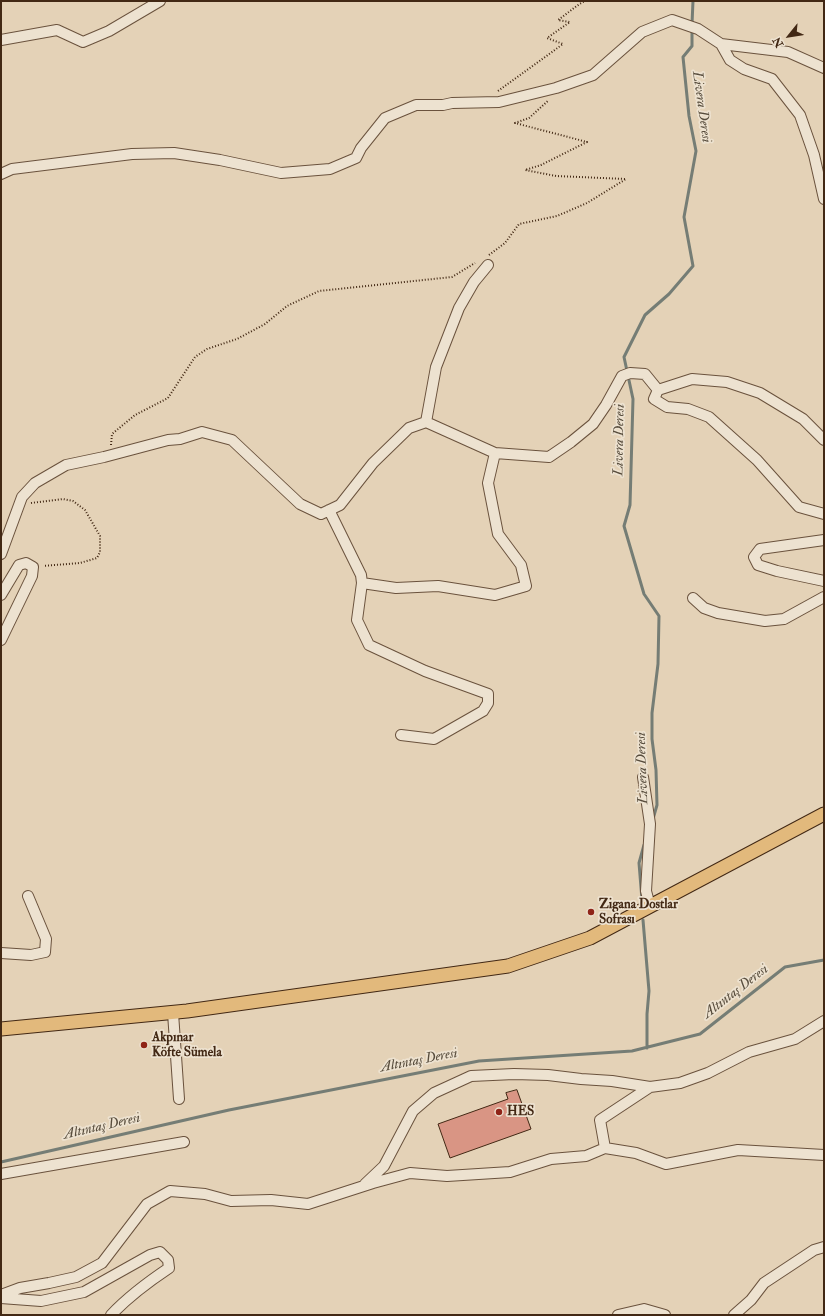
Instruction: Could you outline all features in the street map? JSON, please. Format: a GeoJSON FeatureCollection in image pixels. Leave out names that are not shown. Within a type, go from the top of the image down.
{"type":"FeatureCollection","features":[{"type":"Feature","properties":{"kind":"main road"},"geometry":{"type":"LineString","coordinates":[[7,1028],[173,1013],[508,966],[590,938],[824,814]]}},
{"type":"Feature","properties":{"kind":"street"},"geometry":{"type":"LineString","coordinates":[[1,40],[58,30],[82,42],[109,31],[160,1]]}},
{"type":"Feature","properties":{"kind":"street"},"geometry":{"type":"LineString","coordinates":[[1,174],[12,168],[132,154],[167,154],[220,160],[282,173],[330,169],[356,158],[361,148],[385,118],[416,105],[499,102],[556,88],[593,75],[642,32],[672,20],[698,29],[721,44],[788,52],[824,68]]}},
{"type":"Feature","properties":{"kind":"street"},"geometry":{"type":"LineString","coordinates":[[721,44],[730,60],[744,70],[772,79],[800,115],[814,155],[824,199]]}},
{"type":"Feature","properties":{"kind":"street"},"geometry":{"type":"LineString","coordinates":[[426,422],[436,367],[459,308],[484,261]]}},
{"type":"Feature","properties":{"kind":"street"},"geometry":{"type":"LineString","coordinates":[[1,554],[22,497],[35,483],[66,465],[100,458],[202,432],[232,440],[300,504],[321,514],[340,505],[372,463],[409,428],[426,422],[495,453],[549,457],[572,442],[593,424],[606,405],[622,376],[630,373],[645,374],[658,390]]}},
{"type":"Feature","properties":{"kind":"street"},"geometry":{"type":"LineString","coordinates":[[824,440],[804,419],[760,393],[727,382],[692,379],[658,390],[654,399],[667,407],[688,409],[709,417],[757,460],[799,507],[824,514]]}},
{"type":"Feature","properties":{"kind":"street"},"geometry":{"type":"LineString","coordinates":[[362,583],[396,588],[438,586],[495,595],[526,586],[521,565],[498,534],[488,483],[495,453]]}},
{"type":"Feature","properties":{"kind":"street"},"geometry":{"type":"LineString","coordinates":[[329,510],[361,575],[362,583],[356,620],[369,645],[425,671],[488,694],[488,703],[482,711],[434,739],[401,735]]}},
{"type":"Feature","properties":{"kind":"street"},"geometry":{"type":"LineString","coordinates":[[824,540],[760,549],[754,558],[758,565],[777,571],[824,581]]}},
{"type":"Feature","properties":{"kind":"street"},"geometry":{"type":"LineString","coordinates":[[1,595],[19,565],[26,563],[33,567],[32,576],[1,640]]}},
{"type":"Feature","properties":{"kind":"street"},"geometry":{"type":"LineString","coordinates":[[693,598],[704,608],[718,613],[765,621],[784,619],[824,597]]}},
{"type":"Feature","properties":{"kind":"street"},"geometry":{"type":"LineString","coordinates":[[643,777],[650,824],[646,891],[650,906]]}},
{"type":"Feature","properties":{"kind":"street"},"geometry":{"type":"LineString","coordinates":[[1,953],[32,955],[45,952],[46,939],[28,896]]}},
{"type":"Feature","properties":{"kind":"street"},"geometry":{"type":"LineString","coordinates":[[173,1013],[179,1099]]}},
{"type":"Feature","properties":{"kind":"street"},"geometry":{"type":"LineString","coordinates":[[364,1186],[384,1166],[413,1111],[434,1093],[472,1076],[514,1074],[548,1075],[612,1081],[650,1087],[680,1083],[708,1073],[749,1052],[795,1039],[824,1020]]}},
{"type":"Feature","properties":{"kind":"street"},"geometry":{"type":"LineString","coordinates":[[605,1148],[600,1120],[650,1087]]}},
{"type":"Feature","properties":{"kind":"street"},"geometry":{"type":"LineString","coordinates":[[1,1174],[184,1142]]}},
{"type":"Feature","properties":{"kind":"street"},"geometry":{"type":"LineString","coordinates":[[1,1296],[20,1288],[49,1284],[76,1277],[102,1263],[147,1204],[170,1191],[205,1194],[231,1201],[271,1200],[308,1204],[410,1173],[447,1176],[510,1172],[551,1159],[586,1156],[605,1148],[636,1153],[666,1164],[738,1150],[771,1153],[824,1154]]}},
{"type":"Feature","properties":{"kind":"street"},"geometry":{"type":"LineString","coordinates":[[734,1315],[751,1300],[764,1283],[814,1250],[824,1247]]}},
{"type":"Feature","properties":{"kind":"street"},"geometry":{"type":"LineString","coordinates":[[1,1296],[41,1301],[84,1292],[150,1255],[160,1252],[168,1260],[169,1268],[148,1281],[111,1315]]}},
{"type":"Feature","properties":{"kind":"street"},"geometry":{"type":"LineString","coordinates":[[618,1315],[644,1309],[665,1315]]}},
{"type":"Feature","properties":{"kind":"path"},"geometry":{"type":"LineString","coordinates":[[494,94],[563,44],[547,38],[570,22],[558,20],[585,1]]}},
{"type":"Feature","properties":{"kind":"path"},"geometry":{"type":"LineString","coordinates":[[100,458],[111,446],[112,434],[135,415],[168,398],[195,357],[207,348],[237,339],[265,324],[288,306],[319,291],[452,277],[484,261],[505,243],[519,224],[557,216],[587,203],[626,179],[556,176],[525,170],[541,165],[587,142],[515,123],[529,118],[552,97],[547,98]]}},
{"type":"Feature","properties":{"kind":"path"},"geometry":{"type":"LineString","coordinates":[[25,504],[62,498],[73,501],[85,510],[100,536],[100,552],[98,558],[80,563],[39,567]]}},
{"type":"Feature","properties":{"kind":"building","name":"HES"},"geometry":{"type":"Polygon","coordinates":[[[517,1090],[531,1129],[450,1158],[438,1124],[508,1099],[506,1093],[517,1090]]]}},
{"type":"Feature","properties":{"kind":"waterway","name":"Livera Deresi"},"geometry":{"type":"LineString","coordinates":[[692,24],[693,1]]}},
{"type":"Feature","properties":{"kind":"waterway","name":"Livera Deresi"},"geometry":{"type":"LineString","coordinates":[[653,819],[657,805],[656,770],[652,739],[652,713],[658,664],[659,616],[644,594],[624,526],[630,505],[633,399],[624,357],[645,315],[669,294],[693,266],[684,217],[696,151],[689,116],[683,57],[692,46],[692,30]]}},
{"type":"Feature","properties":{"kind":"waterway","name":"Livera Deresi"},"geometry":{"type":"LineString","coordinates":[[642,900],[639,863],[644,845]]}},
{"type":"Feature","properties":{"kind":"waterway","name":"Livera Deresi"},"geometry":{"type":"LineString","coordinates":[[643,920],[649,991],[647,1048]]}},
{"type":"Feature","properties":{"kind":"waterway","name":"Altıntaş Deresi"},"geometry":{"type":"LineString","coordinates":[[1,1162],[229,1110],[479,1061],[632,1051],[700,1034],[785,967],[824,960]]}},
{"type":"Feature","properties":{"kind":"place","name":"Zigana Dostlar Sofrası"},"geometry":{"type":"Point","coordinates":[591,912]}},
{"type":"Feature","properties":{"kind":"place","name":"Akpınar Köfte Sümela"},"geometry":{"type":"Point","coordinates":[144,1045]}},
{"type":"Feature","properties":{"kind":"place","name":"HES"},"geometry":{"type":"Point","coordinates":[499,1112]}}]}
